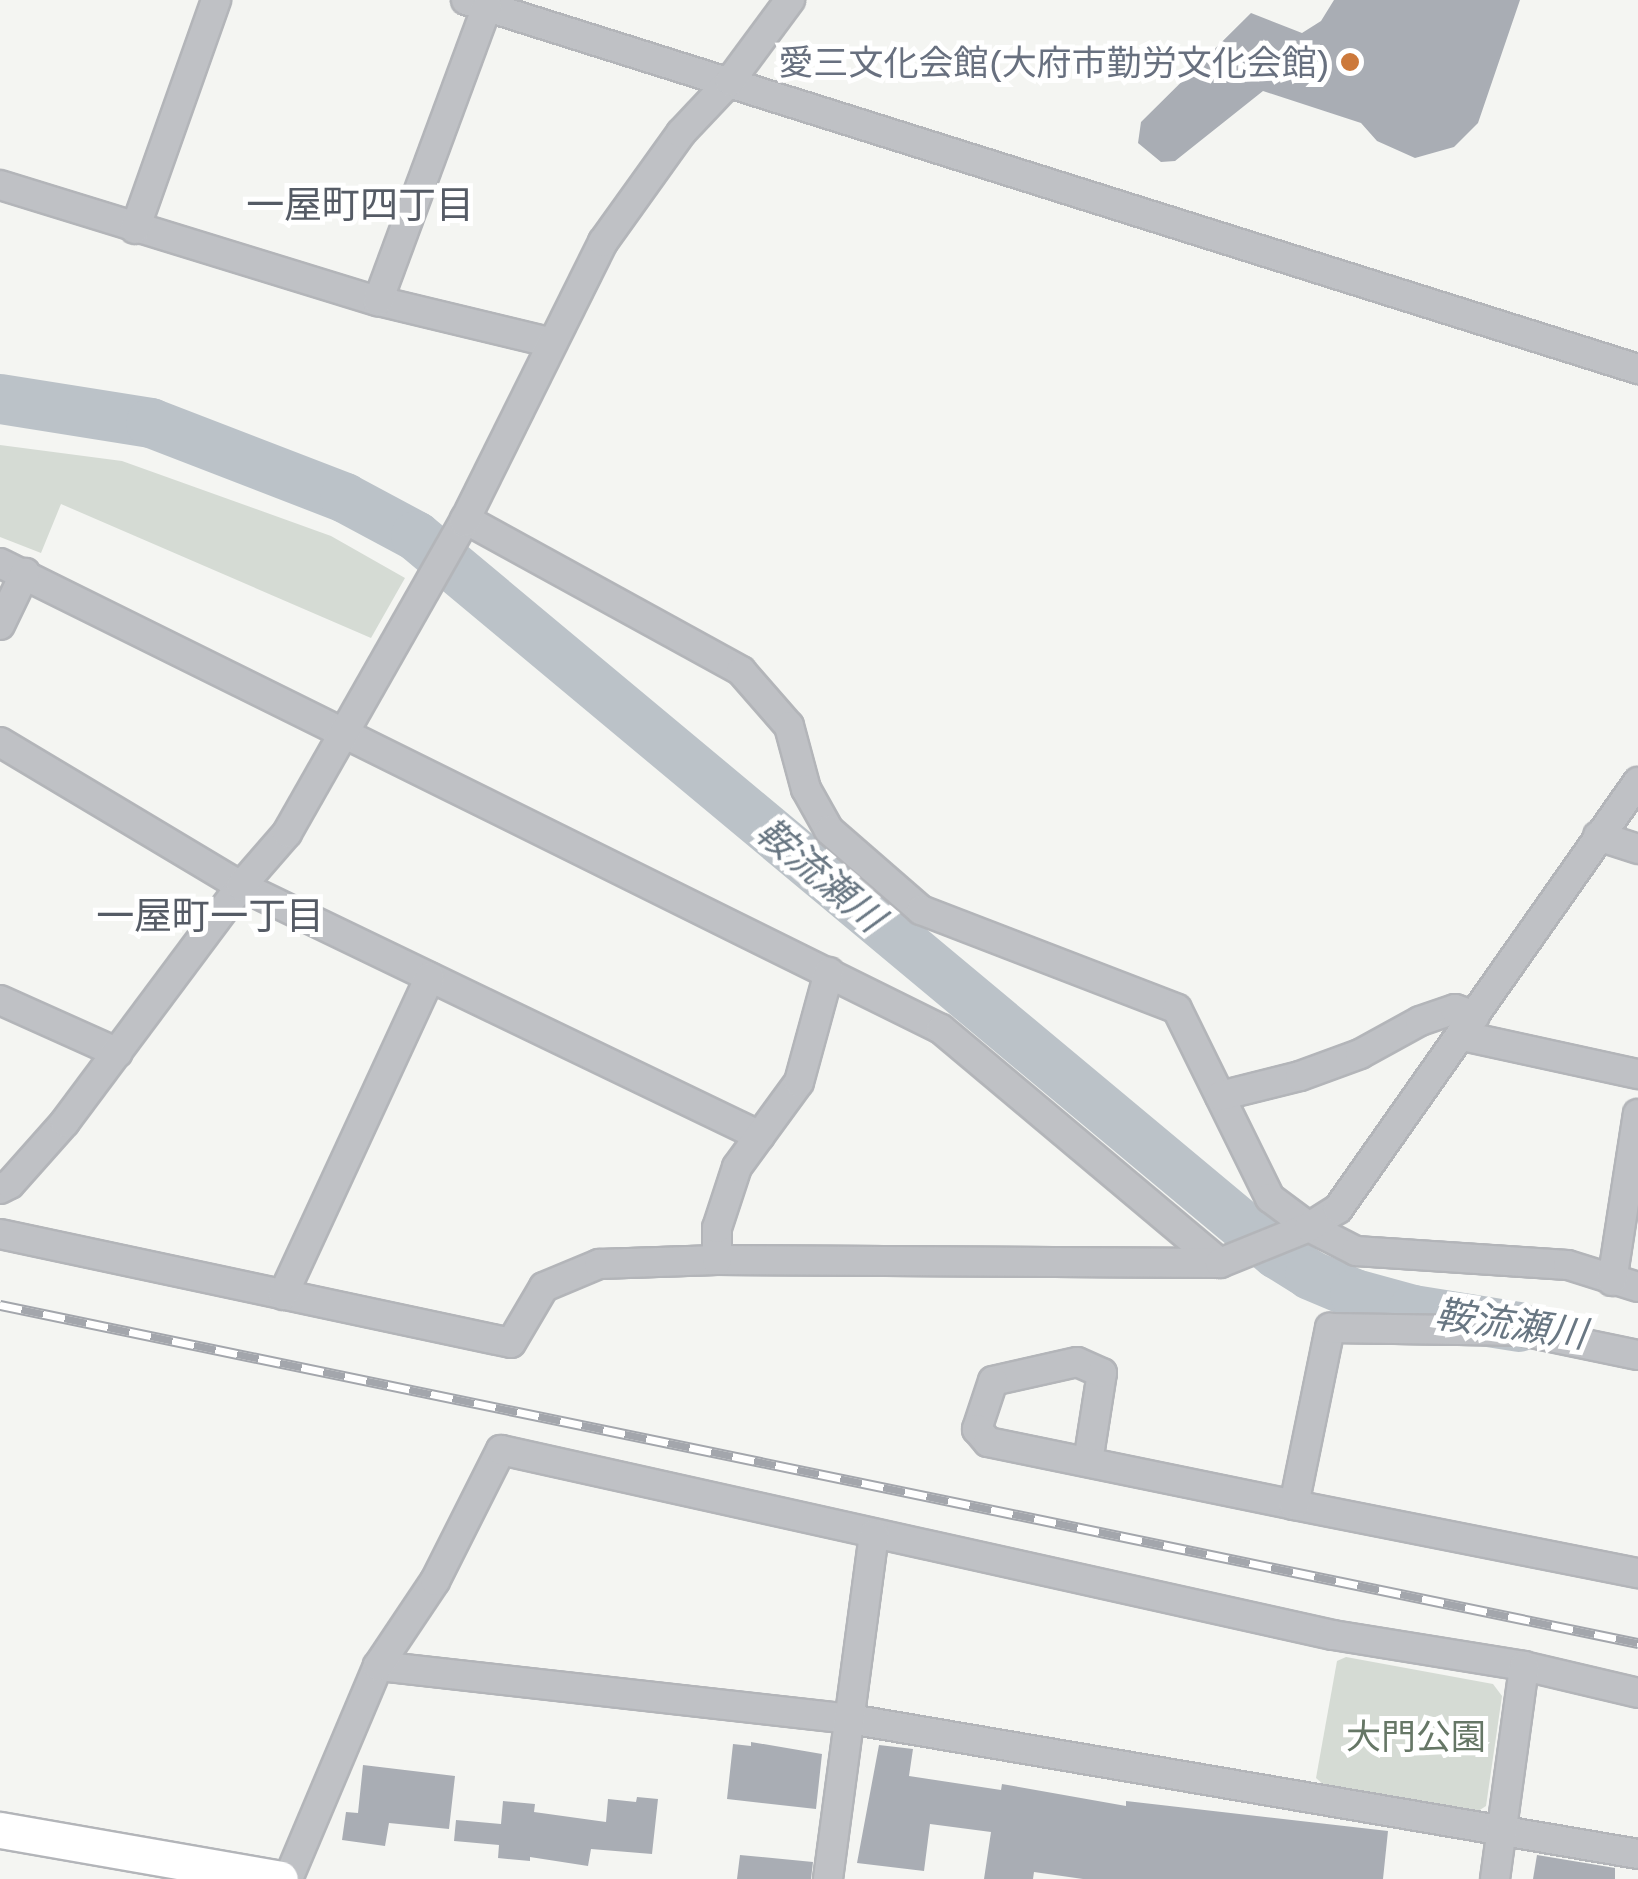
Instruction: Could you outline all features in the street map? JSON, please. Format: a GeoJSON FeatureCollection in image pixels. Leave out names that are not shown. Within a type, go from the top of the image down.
{"type":"FeatureCollection","features":[{"type":"Feature","properties":{"kind":"main road"},"geometry":{"type":"LineString","coordinates":[[0,1830],[240,1876],[284,1879]]}},
{"type":"Feature","properties":{"kind":"street"},"geometry":{"type":"LineString","coordinates":[[136,229],[216,0]]}},
{"type":"Feature","properties":{"kind":"street"},"geometry":{"type":"LineString","coordinates":[[0,1189],[10,1184],[64,1122],[241,886],[287,833],[464,520],[603,242],[681,134],[730,81],[790,0]]}},
{"type":"Feature","properties":{"kind":"street"},"geometry":{"type":"LineString","coordinates":[[378,301],[476,3],[1638,370]]}},
{"type":"Feature","properties":{"kind":"street"},"geometry":{"type":"LineString","coordinates":[[0,184],[378,301],[550,342]]}},
{"type":"Feature","properties":{"kind":"street"},"geometry":{"type":"LineString","coordinates":[[464,520],[742,671],[788,726],[806,789],[830,830],[921,910],[1177,1009],[1270,1198],[1308,1228],[1356,1251],[1568,1265],[1625,1284],[1638,1114]]}},
{"type":"Feature","properties":{"kind":"street"},"geometry":{"type":"LineString","coordinates":[[0,626],[12,568],[940,1029],[1226,1262]]}},
{"type":"Feature","properties":{"kind":"street"},"geometry":{"type":"LineString","coordinates":[[0,742],[241,886],[760,1136]]}},
{"type":"Feature","properties":{"kind":"street"},"geometry":{"type":"LineString","coordinates":[[0,1234],[510,1343],[544,1287],[599,1264],[717,1260],[1226,1262],[1308,1228],[1338,1209],[1638,782]]}},
{"type":"Feature","properties":{"kind":"street"},"geometry":{"type":"LineString","coordinates":[[1598,836],[1638,850]]}},
{"type":"Feature","properties":{"kind":"street"},"geometry":{"type":"LineString","coordinates":[[717,1260],[717,1228],[733,1180],[798,1082],[828,972]]}},
{"type":"Feature","properties":{"kind":"street"},"geometry":{"type":"LineString","coordinates":[[283,1295],[430,977]]}},
{"type":"Feature","properties":{"kind":"street"},"geometry":{"type":"LineString","coordinates":[[0,1000],[118,1053]]}},
{"type":"Feature","properties":{"kind":"street"},"geometry":{"type":"LineString","coordinates":[[1220,1096],[1300,1076],[1360,1054],[1420,1021],[1455,1008],[1469,1026],[1638,1074]]}},
{"type":"Feature","properties":{"kind":"street"},"geometry":{"type":"LineString","coordinates":[[1294,1505],[1330,1328],[1522,1331],[1638,1355]]}},
{"type":"Feature","properties":{"kind":"street"},"geometry":{"type":"LineString","coordinates":[[1088,1462],[1102,1373],[1077,1362],[993,1382],[976,1429],[988,1442],[1638,1573]]}},
{"type":"Feature","properties":{"kind":"street"},"geometry":{"type":"LineString","coordinates":[[284,1879],[378,1666],[434,1580],[501,1450],[1333,1635],[1524,1666],[1638,1694]]}},
{"type":"Feature","properties":{"kind":"street"},"geometry":{"type":"LineString","coordinates":[[828,1879],[874,1534]]}},
{"type":"Feature","properties":{"kind":"street"},"geometry":{"type":"LineString","coordinates":[[378,1666],[850,1719],[1638,1854]]}},
{"type":"Feature","properties":{"kind":"street"},"geometry":{"type":"LineString","coordinates":[[1496,1879],[1524,1666]]}},
{"type":"Feature","properties":{"kind":"green space"},"geometry":{"type":"Polygon","coordinates":[[[0,445],[122,461],[331,536],[405,578],[371,638],[61,504],[41,553],[0,537],[0,445]]]}},
{"type":"Feature","properties":{"kind":"green space","name":"大門公園"},"geometry":{"type":"Polygon","coordinates":[[[1346,1657],[1493,1684],[1502,1696],[1486,1806],[1475,1813],[1325,1786],[1316,1778],[1337,1661],[1346,1657]]]}},
{"type":"Feature","properties":{"kind":"building","name":"愛三文化会館(大府市勤労文化会館)"},"geometry":{"type":"Polygon","coordinates":[[[1334,0],[1520,0],[1478,123],[1454,147],[1415,158],[1377,141],[1361,123],[1263,91],[1175,161],[1161,162],[1138,143],[1141,122],[1251,13],[1302,33],[1321,21],[1334,0]]]}},
{"type":"Feature","properties":{"kind":"building"},"geometry":{"type":"Polygon","coordinates":[[[751,1742],[822,1754],[816,1809],[727,1799],[733,1744],[751,1746],[751,1742]]]}},
{"type":"Feature","properties":{"kind":"building"},"geometry":{"type":"Polygon","coordinates":[[[879,1745],[913,1749],[909,1776],[1001,1790],[1002,1784],[1126,1806],[1126,1801],[1388,1831],[1383,1879],[1083,1879],[1034,1872],[1033,1879],[984,1879],[991,1832],[930,1824],[924,1871],[857,1863],[879,1745]]]}},
{"type":"Feature","properties":{"kind":"building"},"geometry":{"type":"Polygon","coordinates":[[[363,1765],[455,1776],[449,1829],[389,1823],[385,1846],[342,1840],[346,1812],[358,1813],[363,1765]]]}},
{"type":"Feature","properties":{"kind":"building"},"geometry":{"type":"Polygon","coordinates":[[[637,1797],[658,1799],[652,1854],[591,1849],[588,1866],[530,1857],[530,1861],[498,1858],[499,1845],[454,1841],[456,1820],[501,1824],[503,1801],[535,1804],[534,1812],[606,1822],[608,1799],[636,1802],[637,1797]]]}},
{"type":"Feature","properties":{"kind":"building"},"geometry":{"type":"Polygon","coordinates":[[[740,1855],[813,1862],[811,1879],[737,1879],[740,1855]]]}},
{"type":"Feature","properties":{"kind":"building"},"geometry":{"type":"Polygon","coordinates":[[[1537,1855],[1615,1868],[1615,1879],[1533,1879],[1537,1855]]]}},
{"type":"Feature","properties":{"kind":"waterway","name":"鞍流瀬川"},"geometry":{"type":"LineString","coordinates":[[0,399],[151,423],[345,498],[416,536],[1277,1254],[1310,1275],[1355,1294],[1413,1310],[1519,1327]]}},
{"type":"Feature","properties":{"kind":"railway"},"geometry":{"type":"LineString","coordinates":[[0,1305],[1638,1643]]}},
{"type":"Feature","properties":{"kind":"place","name":"愛三文化会館(大府市勤労文化会館)"},"geometry":{"type":"Point","coordinates":[1350,62]}},
{"type":"Feature","properties":{"kind":"district","name":"一屋町四丁目"},"geometry":{"type":"Point","coordinates":[360,204]}},
{"type":"Feature","properties":{"kind":"district","name":"一屋町一丁目"},"geometry":{"type":"Point","coordinates":[210,915]}}]}
